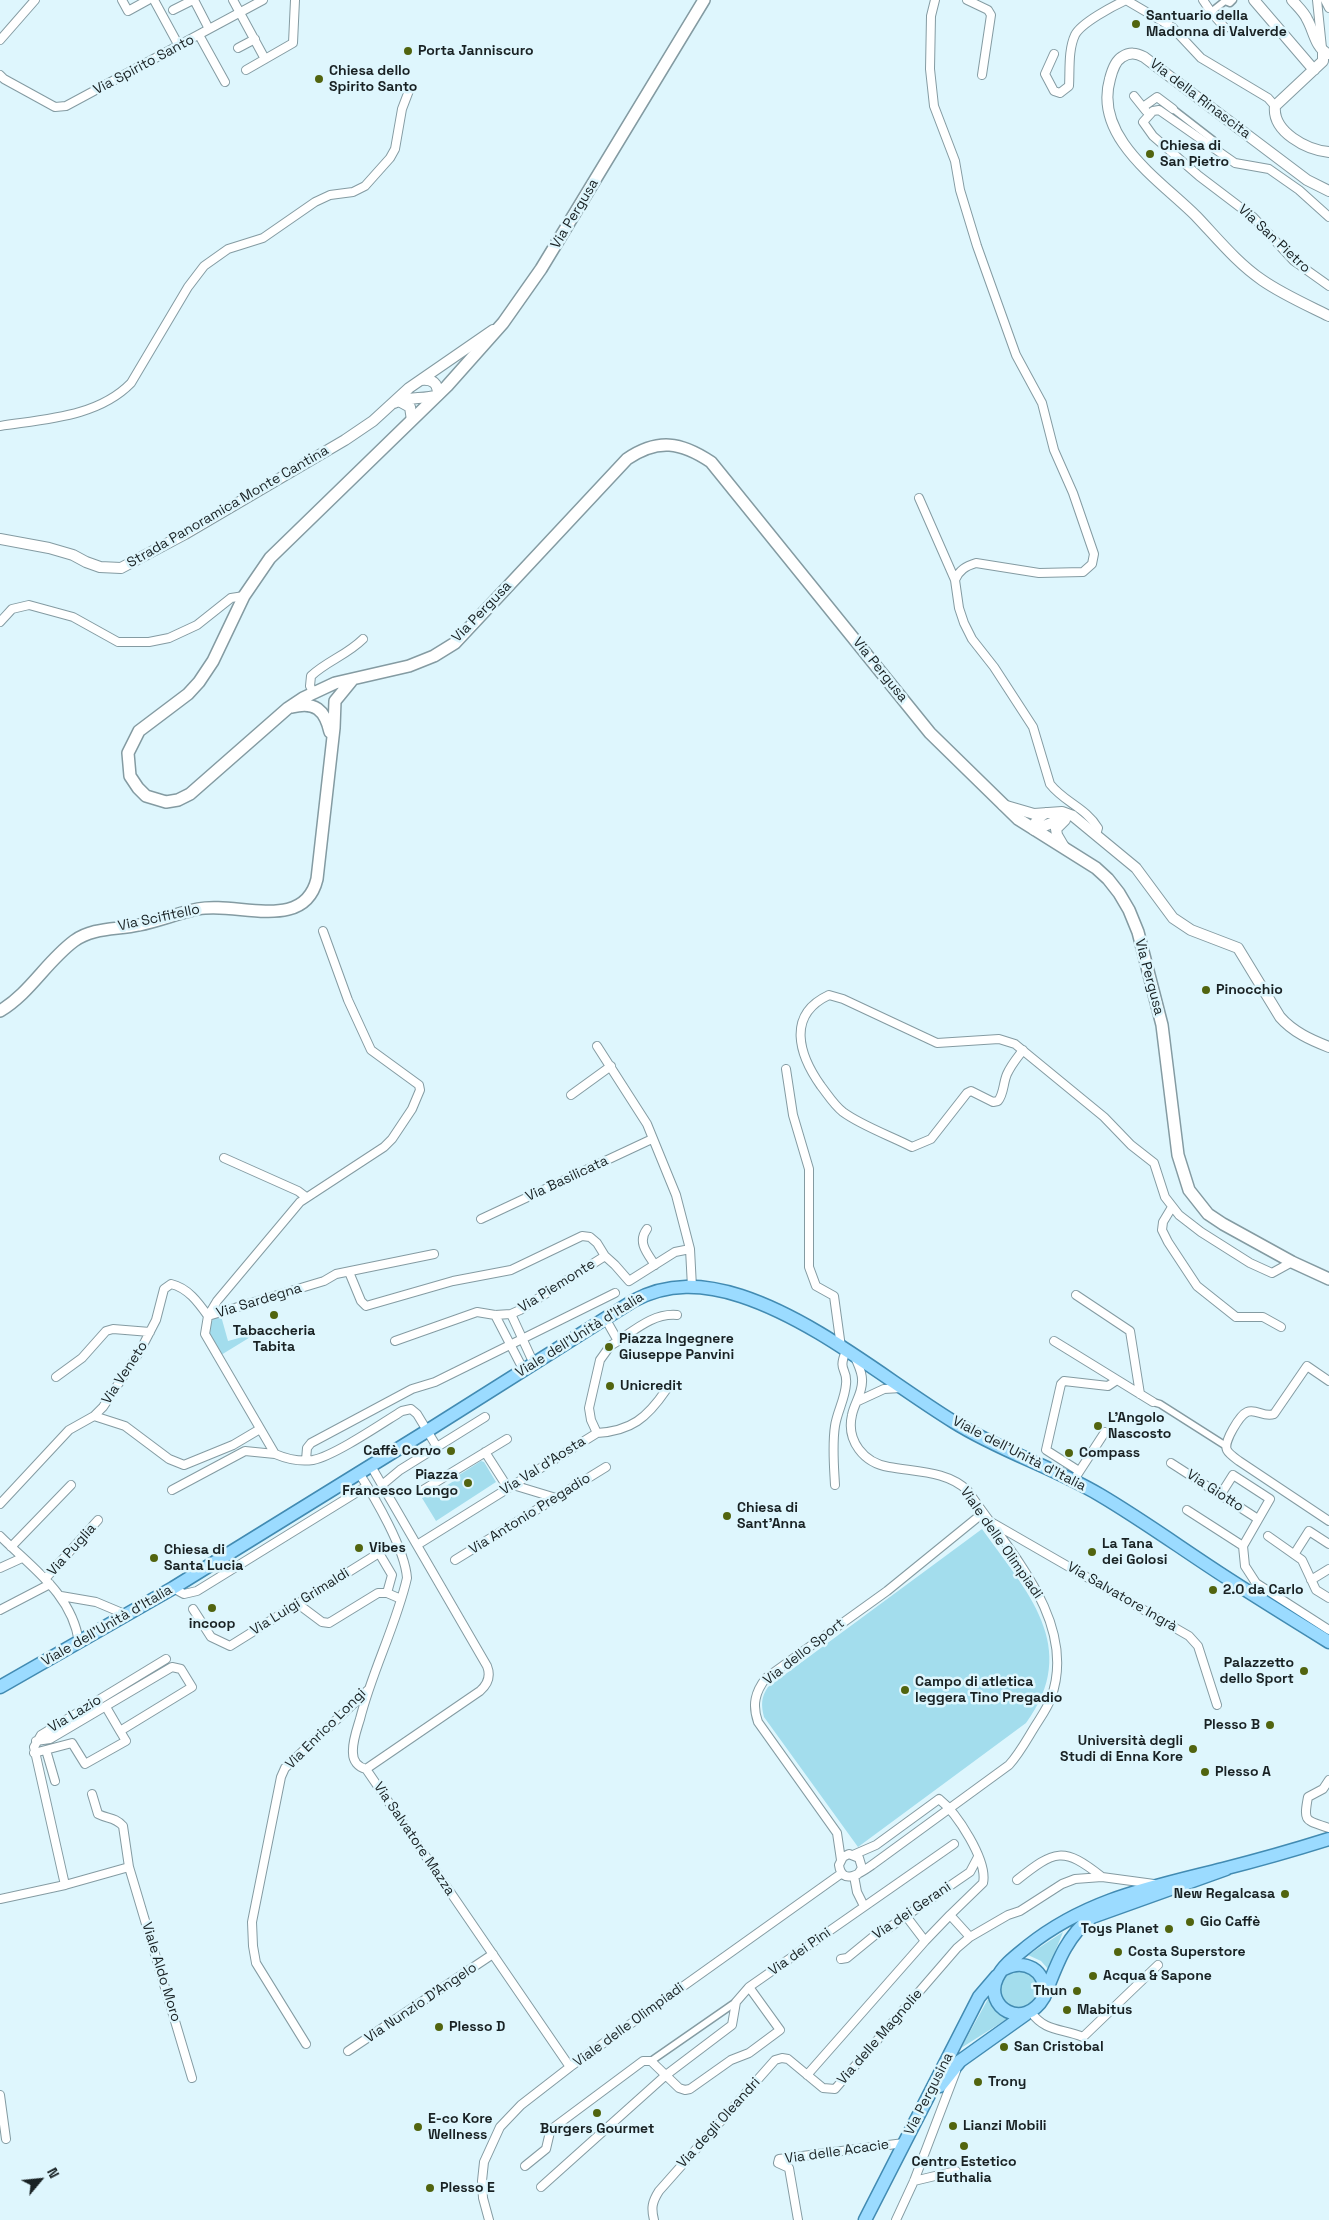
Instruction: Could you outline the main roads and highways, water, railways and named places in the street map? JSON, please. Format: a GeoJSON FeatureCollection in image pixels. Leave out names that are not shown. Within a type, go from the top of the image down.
{"type":"FeatureCollection","features":[{"type":"Feature","properties":{"kind":"main road","name":"Via Pergusa"},"geometry":{"type":"LineString","coordinates":[[704,0],[541,269],[503,323],[438,395],[283,543],[244,596],[213,661],[199,682],[188,694],[139,731],[128,753],[130,776],[146,796],[166,802],[178,800],[190,794],[214,774],[288,708],[317,690],[355,677],[409,666],[434,656],[455,643],[627,460],[651,446],[664,444],[698,453],[711,462],[930,733],[1003,805],[1034,830],[1096,868],[1108,879],[1129,910],[1138,932],[1162,1025],[1178,1155],[1182,1174],[1189,1190],[1208,1214],[1292,1262],[1329,1279]]}},
{"type":"Feature","properties":{"kind":"main road"},"geometry":{"type":"LineString","coordinates":[[334,707],[335,701],[344,688],[355,677]]}},
{"type":"Feature","properties":{"kind":"main road"},"geometry":{"type":"LineString","coordinates":[[317,690],[331,700],[334,707]]}},
{"type":"Feature","properties":{"kind":"main road"},"geometry":{"type":"LineString","coordinates":[[317,690],[332,744]]}},
{"type":"Feature","properties":{"kind":"main road"},"geometry":{"type":"LineString","coordinates":[[288,708],[308,704],[315,706],[325,716]]}},
{"type":"Feature","properties":{"kind":"main road","name":"Via Scifitello"},"geometry":{"type":"LineString","coordinates":[[0,1012],[19,999],[66,947],[91,932],[138,926],[197,909],[220,907],[281,912],[294,909],[304,903],[315,890],[317,879],[334,728],[334,707]]}},
{"type":"Feature","properties":{"kind":"main road","name":"Viale dell'Unità d'Italia"},"geometry":{"type":"LineString","coordinates":[[0,1687],[173,1588],[605,1318],[654,1290],[670,1287],[692,1287],[723,1291],[754,1301],[847,1352],[969,1431],[1076,1476],[1107,1499],[1329,1642]]}},
{"type":"Feature","properties":{"kind":"main road"},"geometry":{"type":"LineString","coordinates":[[1044,1997],[1043,1979],[1038,1971],[1030,1966],[1021,1964],[1012,1965],[1002,1971],[994,1986],[996,2000],[1005,2010],[1012,2014],[1028,2013],[1039,2006],[1044,1997],[1061,1955],[1076,1930],[1092,1917],[1226,1868],[1329,1839]]}},
{"type":"Feature","properties":{"kind":"main road","name":"Via Pergusina"},"geometry":{"type":"LineString","coordinates":[[865,2220],[979,1998],[1012,1959],[1029,1945],[1073,1916],[1102,1902],[1152,1885],[1226,1868]]}},
{"type":"Feature","properties":{"kind":"main road","name":"Via Pergusina"},"geometry":{"type":"LineString","coordinates":[[872,2220],[942,2084],[960,2061],[1028,2013]]}},
{"type":"Feature","properties":{"kind":"place","name":"Santuario della Madonna di Valverde"},"geometry":{"type":"Point","coordinates":[1136,24]}},
{"type":"Feature","properties":{"kind":"place","name":"Porta Janniscuro"},"geometry":{"type":"Point","coordinates":[408,51]}},
{"type":"Feature","properties":{"kind":"place","name":"Chiesa dello Spirito Santo"},"geometry":{"type":"Point","coordinates":[319,79]}},
{"type":"Feature","properties":{"kind":"place","name":"Chiesa di San Pietro"},"geometry":{"type":"Point","coordinates":[1150,154]}},
{"type":"Feature","properties":{"kind":"place","name":"Pinocchio"},"geometry":{"type":"Point","coordinates":[1206,990]}},
{"type":"Feature","properties":{"kind":"place","name":"Tabaccheria Tabita"},"geometry":{"type":"Point","coordinates":[274,1315]}},
{"type":"Feature","properties":{"kind":"place","name":"Piazza Ingegnere Giuseppe Panvini"},"geometry":{"type":"Point","coordinates":[609,1347]}},
{"type":"Feature","properties":{"kind":"place","name":"Unicredit"},"geometry":{"type":"Point","coordinates":[610,1386]}},
{"type":"Feature","properties":{"kind":"place","name":"L'Angolo Nascosto"},"geometry":{"type":"Point","coordinates":[1098,1426]}},
{"type":"Feature","properties":{"kind":"place","name":"Caffè Corvo"},"geometry":{"type":"Point","coordinates":[451,1451]}},
{"type":"Feature","properties":{"kind":"place","name":"Compass"},"geometry":{"type":"Point","coordinates":[1069,1453]}},
{"type":"Feature","properties":{"kind":"place","name":"Piazza Francesco Longo"},"geometry":{"type":"Point","coordinates":[468,1483]}},
{"type":"Feature","properties":{"kind":"place","name":"Chiesa di Sant'Anna"},"geometry":{"type":"Point","coordinates":[727,1516]}},
{"type":"Feature","properties":{"kind":"place","name":"Vibes"},"geometry":{"type":"Point","coordinates":[359,1548]}},
{"type":"Feature","properties":{"kind":"place","name":"La Tana dei Golosi"},"geometry":{"type":"Point","coordinates":[1092,1552]}},
{"type":"Feature","properties":{"kind":"place","name":"Chiesa di Santa Lucia"},"geometry":{"type":"Point","coordinates":[154,1558]}},
{"type":"Feature","properties":{"kind":"place","name":"2.0 da Carlo"},"geometry":{"type":"Point","coordinates":[1213,1590]}},
{"type":"Feature","properties":{"kind":"place","name":"incoop"},"geometry":{"type":"Point","coordinates":[212,1608]}},
{"type":"Feature","properties":{"kind":"place","name":"Palazzetto dello Sport"},"geometry":{"type":"Point","coordinates":[1304,1671]}},
{"type":"Feature","properties":{"kind":"place","name":"Campo di atletica leggera Tino Pregadio"},"geometry":{"type":"Point","coordinates":[905,1690]}},
{"type":"Feature","properties":{"kind":"place","name":"Plesso B"},"geometry":{"type":"Point","coordinates":[1270,1725]}},
{"type":"Feature","properties":{"kind":"place","name":"Università degli Studi di Enna Kore"},"geometry":{"type":"Point","coordinates":[1193,1749]}},
{"type":"Feature","properties":{"kind":"place","name":"Plesso A"},"geometry":{"type":"Point","coordinates":[1205,1772]}},
{"type":"Feature","properties":{"kind":"place","name":"New Regalcasa"},"geometry":{"type":"Point","coordinates":[1285,1894]}},
{"type":"Feature","properties":{"kind":"place","name":"Gio Caffè"},"geometry":{"type":"Point","coordinates":[1190,1922]}},
{"type":"Feature","properties":{"kind":"place","name":"Toys Planet"},"geometry":{"type":"Point","coordinates":[1169,1929]}},
{"type":"Feature","properties":{"kind":"place","name":"Costa Superstore"},"geometry":{"type":"Point","coordinates":[1118,1952]}},
{"type":"Feature","properties":{"kind":"place","name":"Acqua & Sapone"},"geometry":{"type":"Point","coordinates":[1093,1976]}},
{"type":"Feature","properties":{"kind":"place","name":"Thun"},"geometry":{"type":"Point","coordinates":[1077,1991]}},
{"type":"Feature","properties":{"kind":"place","name":"Mabitus"},"geometry":{"type":"Point","coordinates":[1067,2010]}},
{"type":"Feature","properties":{"kind":"place","name":"Plesso D"},"geometry":{"type":"Point","coordinates":[439,2027]}},
{"type":"Feature","properties":{"kind":"place","name":"San Cristobal"},"geometry":{"type":"Point","coordinates":[1004,2047]}},
{"type":"Feature","properties":{"kind":"place","name":"Trony"},"geometry":{"type":"Point","coordinates":[978,2082]}},
{"type":"Feature","properties":{"kind":"place","name":"Burgers Gourmet"},"geometry":{"type":"Point","coordinates":[597,2113]}},
{"type":"Feature","properties":{"kind":"place","name":"Lianzi Mobili"},"geometry":{"type":"Point","coordinates":[953,2126]}},
{"type":"Feature","properties":{"kind":"place","name":"E-co Kore Wellness"},"geometry":{"type":"Point","coordinates":[418,2127]}},
{"type":"Feature","properties":{"kind":"place","name":"Centro Estetico Euthalia"},"geometry":{"type":"Point","coordinates":[964,2146]}},
{"type":"Feature","properties":{"kind":"place","name":"Plesso E"},"geometry":{"type":"Point","coordinates":[430,2188]}}]}
